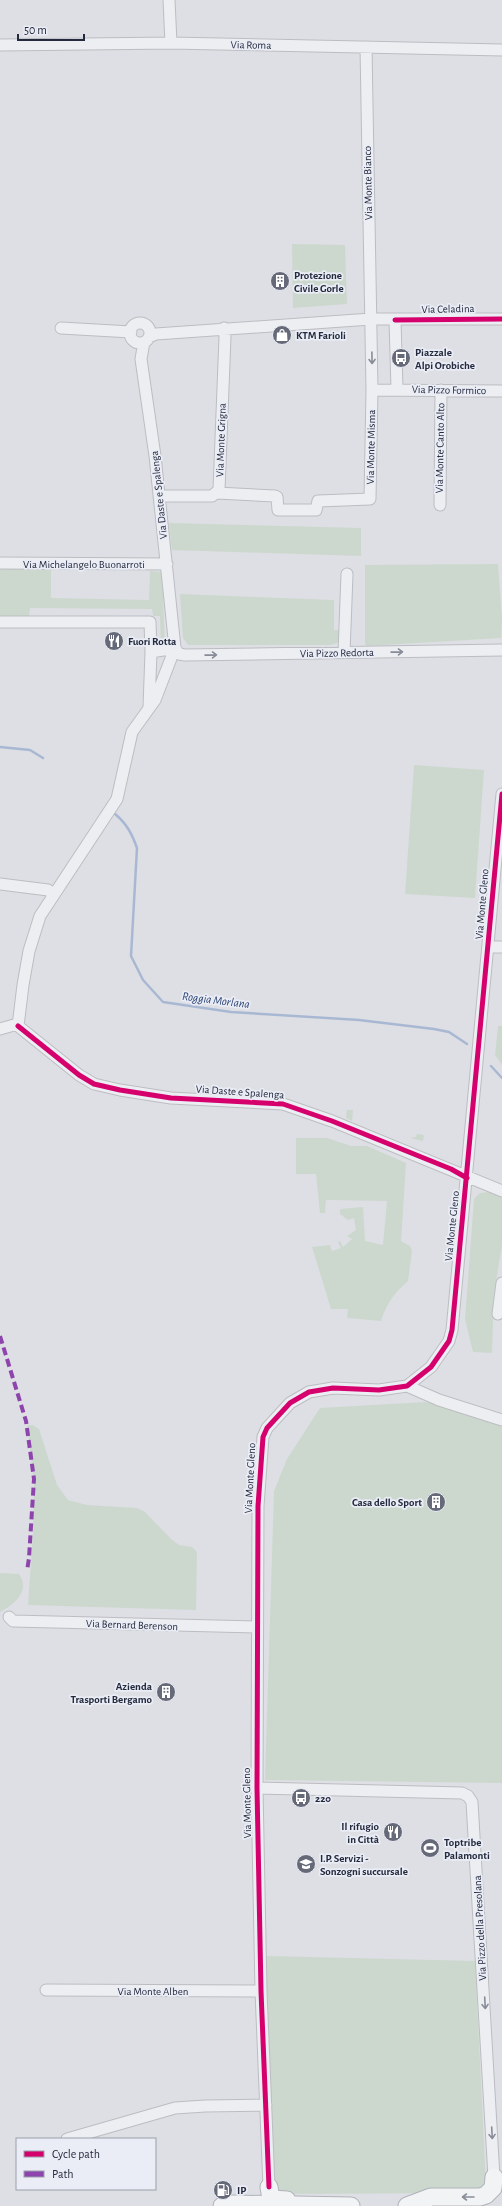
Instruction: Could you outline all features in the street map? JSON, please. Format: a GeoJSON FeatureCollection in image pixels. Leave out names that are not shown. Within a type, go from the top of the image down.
{"type":"FeatureCollection","features":[{"type":"Feature","properties":{"kind":"highway"},"geometry":{"type":"LineString","coordinates":[[407,2206],[431,2197],[480,2197],[486,2195],[493,2188],[494,2178]]}},
{"type":"Feature","properties":{"kind":"highway"},"geometry":{"type":"LineString","coordinates":[[269,2187],[270,2197],[274,2200],[317,2200],[331,2206]]}},
{"type":"Feature","properties":{"kind":"highway"},"geometry":{"type":"LineString","coordinates":[[222,2206],[232,2204],[351,2206]]}},
{"type":"Feature","properties":{"kind":"street"},"geometry":{"type":"LineString","coordinates":[[169,0],[171,43]]}},
{"type":"Feature","properties":{"kind":"street","name":"Via Roma"},"geometry":{"type":"LineString","coordinates":[[0,45],[171,43],[502,50]]}},
{"type":"Feature","properties":{"kind":"street","name":"Via Monte Bianco"},"geometry":{"type":"LineString","coordinates":[[366,47],[369,309],[371,319],[372,390]]}},
{"type":"Feature","properties":{"kind":"street","name":"Via Celadina"},"geometry":{"type":"LineString","coordinates":[[147,339],[156,334],[224,328],[371,319],[502,319]]}},
{"type":"Feature","properties":{"kind":"street"},"geometry":{"type":"LineString","coordinates":[[395,320],[397,389]]}},
{"type":"Feature","properties":{"kind":"street"},"geometry":{"type":"LineString","coordinates":[[141,323],[149,328],[147,339],[136,342],[132,337],[131,332],[134,326],[141,323]]}},
{"type":"Feature","properties":{"kind":"street"},"geometry":{"type":"LineString","coordinates":[[61,328],[131,332]]}},
{"type":"Feature","properties":{"kind":"street","name":"Via Monte Grigna"},"geometry":{"type":"LineString","coordinates":[[160,496],[210,496],[217,493],[224,360],[224,328]]}},
{"type":"Feature","properties":{"kind":"street","name":"Via Daste e Spalenga"},"geometry":{"type":"LineString","coordinates":[[147,339],[141,359],[160,496],[176,648],[155,700],[132,732],[128,741],[117,799],[65,880],[53,894],[40,916],[29,951],[18,1026],[74,1071],[94,1084],[170,1098],[283,1104],[351,1129],[451,1169],[467,1178],[502,1191]]}},
{"type":"Feature","properties":{"kind":"street","name":"Via Pizzo Formico"},"geometry":{"type":"LineString","coordinates":[[372,390],[502,391]]}},
{"type":"Feature","properties":{"kind":"street","name":"Via Monte Misma"},"geometry":{"type":"LineString","coordinates":[[217,493],[275,496],[277,497],[278,510],[316,510],[318,501],[370,499],[372,390]]}},
{"type":"Feature","properties":{"kind":"street","name":"Via Monte Canto Alto"},"geometry":{"type":"LineString","coordinates":[[440,505],[441,390]]}},
{"type":"Feature","properties":{"kind":"street","name":"Via Michelangelo Buonarroti"},"geometry":{"type":"LineString","coordinates":[[0,563],[167,564]]}},
{"type":"Feature","properties":{"kind":"street"},"geometry":{"type":"LineString","coordinates":[[344,653],[347,574]]}},
{"type":"Feature","properties":{"kind":"street"},"geometry":{"type":"LineString","coordinates":[[0,622],[150,622],[151,652],[149,709]]}},
{"type":"Feature","properties":{"kind":"street"},"geometry":{"type":"LineString","coordinates":[[151,652],[176,648]]}},
{"type":"Feature","properties":{"kind":"street","name":"Via Pizzo Redorta"},"geometry":{"type":"LineString","coordinates":[[176,648],[179,654],[185,655],[502,650]]}},
{"type":"Feature","properties":{"kind":"street","name":"Via Monte Gleno"},"geometry":{"type":"LineString","coordinates":[[269,2187],[264,2106],[257,1788],[257,1627],[261,1447],[267,1428],[290,1403],[309,1392],[333,1388],[379,1390],[407,1386],[431,1367],[449,1341],[452,1330],[467,1178],[502,794]]}},
{"type":"Feature","properties":{"kind":"street"},"geometry":{"type":"LineString","coordinates":[[0,884],[48,890],[53,894]]}},
{"type":"Feature","properties":{"kind":"street","name":"Via Monte Gleno"},"geometry":{"type":"LineString","coordinates":[[488,947],[502,948]]}},
{"type":"Feature","properties":{"kind":"street"},"geometry":{"type":"LineString","coordinates":[[0,1028],[14,1025],[18,1026]]}},
{"type":"Feature","properties":{"kind":"street"},"geometry":{"type":"LineString","coordinates":[[498,1314],[502,1283]]}},
{"type":"Feature","properties":{"kind":"street"},"geometry":{"type":"LineString","coordinates":[[407,1386],[439,1400],[502,1420]]}},
{"type":"Feature","properties":{"kind":"street","name":"Via Bernard Berenson"},"geometry":{"type":"LineString","coordinates":[[9,1616],[13,1621],[257,1627]]}},
{"type":"Feature","properties":{"kind":"street","name":"Via Pizzo della Presolana"},"geometry":{"type":"LineString","coordinates":[[257,1788],[462,1793],[468,1796],[472,1802],[494,2178]]}},
{"type":"Feature","properties":{"kind":"street","name":"Via Monte Alben"},"geometry":{"type":"LineString","coordinates":[[46,1990],[261,1991]]}},
{"type":"Feature","properties":{"kind":"street"},"geometry":{"type":"LineString","coordinates":[[70,2138],[175,2108],[205,2106],[264,2106]]}},
{"type":"Feature","properties":{"kind":"shaded area"},"geometry":{"type":"Polygon","coordinates":[[[292,244],[345,245],[347,304],[293,308],[292,244]]]}},
{"type":"Feature","properties":{"kind":"shaded area"},"geometry":{"type":"Polygon","coordinates":[[[169,523],[361,528],[361,556],[172,550],[169,523]]]}},
{"type":"Feature","properties":{"kind":"shaded area"},"geometry":{"type":"Polygon","coordinates":[[[498,564],[502,620],[501,638],[367,646],[365,644],[365,565],[498,564]]]}},
{"type":"Feature","properties":{"kind":"shaded area"},"geometry":{"type":"Polygon","coordinates":[[[0,569],[51,569],[51,598],[149,600],[150,571],[162,572],[165,646],[161,646],[160,616],[153,616],[152,609],[30,608],[29,618],[0,618],[0,569]]]}},
{"type":"Feature","properties":{"kind":"shaded area"},"geometry":{"type":"Polygon","coordinates":[[[180,594],[334,600],[334,630],[341,630],[340,642],[330,645],[188,645],[183,638],[180,594]]]}},
{"type":"Feature","properties":{"kind":"shaded area"},"geometry":{"type":"Polygon","coordinates":[[[414,765],[484,770],[475,898],[405,894],[414,765]]]}},
{"type":"Feature","properties":{"kind":"shaded area"},"geometry":{"type":"Polygon","coordinates":[[[498,1026],[502,1026],[502,1065],[495,1055],[498,1026]]]}},
{"type":"Feature","properties":{"kind":"shaded area"},"geometry":{"type":"Polygon","coordinates":[[[347,1110],[353,1110],[352,1121],[346,1118],[347,1110]]]}},
{"type":"Feature","properties":{"kind":"shaded area"},"geometry":{"type":"Polygon","coordinates":[[[417,1134],[424,1135],[423,1141],[410,1138],[416,1137],[417,1134]]]}},
{"type":"Feature","properties":{"kind":"shaded area"},"geometry":{"type":"Polygon","coordinates":[[[296,1138],[327,1138],[351,1146],[367,1146],[406,1163],[401,1241],[410,1246],[412,1251],[408,1281],[392,1299],[381,1321],[347,1318],[348,1309],[331,1309],[312,1247],[330,1245],[332,1251],[341,1248],[338,1242],[340,1241],[343,1247],[352,1239],[347,1236],[356,1230],[354,1218],[348,1220],[340,1214],[340,1209],[363,1207],[365,1241],[383,1245],[387,1201],[326,1200],[325,1213],[320,1213],[316,1174],[296,1174],[296,1138]]]}},
{"type":"Feature","properties":{"kind":"shaded area"},"geometry":{"type":"Polygon","coordinates":[[[488,1192],[502,1198],[502,1245],[494,1294],[492,1353],[473,1352],[465,1319],[474,1199],[480,1193],[488,1192]]]}},
{"type":"Feature","properties":{"kind":"shaded area"},"geometry":{"type":"Polygon","coordinates":[[[425,1402],[449,1407],[502,1426],[502,1783],[265,1780],[274,1491],[287,1459],[320,1408],[425,1402]]]}},
{"type":"Feature","properties":{"kind":"shaded area"},"geometry":{"type":"Polygon","coordinates":[[[27,1425],[33,1425],[39,1429],[57,1485],[68,1500],[87,1505],[137,1508],[145,1512],[171,1539],[179,1545],[192,1547],[197,1552],[196,1610],[28,1605],[33,1533],[34,1483],[27,1425]]]}},
{"type":"Feature","properties":{"kind":"shaded area"},"geometry":{"type":"Polygon","coordinates":[[[0,1573],[19,1574],[23,1586],[19,1597],[11,1606],[0,1612],[0,1573]]]}},
{"type":"Feature","properties":{"kind":"shaded area"},"geometry":{"type":"Polygon","coordinates":[[[266,1956],[475,1961],[486,2184],[476,2193],[273,2194],[266,1956]]]}},
{"type":"Feature","properties":{"kind":"waterway","name":"Roggia Morlana"},"geometry":{"type":"LineString","coordinates":[[0,747],[30,750],[43,758]]}},
{"type":"Feature","properties":{"kind":"waterway","name":"Roggia Morlana"},"geometry":{"type":"LineString","coordinates":[[115,814],[129,830],[137,848],[131,956],[143,980],[163,1002],[231,1012],[359,1020],[434,1029],[449,1032],[467,1044]]}},
{"type":"Feature","properties":{"kind":"waterway","name":"Roggia Morlana"},"geometry":{"type":"LineString","coordinates":[[491,1066],[502,1078]]}},
{"type":"Feature","properties":{"kind":"marked path"},"geometry":{"type":"LineString","coordinates":[[0,1336],[26,1421],[34,1479],[27,1571]]}},
{"type":"Feature","properties":{"kind":"cycle path"},"geometry":{"type":"LineString","coordinates":[[395,320],[502,319]]}},
{"type":"Feature","properties":{"kind":"cycle path"},"geometry":{"type":"LineString","coordinates":[[269,2187],[261,1991],[257,1788],[258,1506],[263,1437],[267,1428],[290,1403],[309,1392],[333,1388],[379,1390],[407,1386],[431,1367],[449,1341],[452,1330],[502,794]]}},
{"type":"Feature","properties":{"kind":"cycle path"},"geometry":{"type":"LineString","coordinates":[[18,1026],[79,1075],[94,1084],[120,1090],[171,1098],[283,1104],[332,1121],[451,1169],[467,1178]]}},
{"type":"Feature","properties":{"kind":"place","name":"Protezione Civile Gorle"},"geometry":{"type":"Point","coordinates":[280,281]}},
{"type":"Feature","properties":{"kind":"place","name":"KTM Farioli"},"geometry":{"type":"Point","coordinates":[282,335]}},
{"type":"Feature","properties":{"kind":"place","name":"Piazzale Alpi Orobiche"},"geometry":{"type":"Point","coordinates":[401,358]}},
{"type":"Feature","properties":{"kind":"place","name":"Fuori Rotta"},"geometry":{"type":"Point","coordinates":[114,641]}},
{"type":"Feature","properties":{"kind":"place","name":"Casa dello Sport"},"geometry":{"type":"Point","coordinates":[436,1502]}},
{"type":"Feature","properties":{"kind":"place","name":"Azienda Trasporti Bergamo"},"geometry":{"type":"Point","coordinates":[166,1692]}},
{"type":"Feature","properties":{"kind":"place","name":"220"},"geometry":{"type":"Point","coordinates":[301,1798]}},
{"type":"Feature","properties":{"kind":"place","name":"Il rifugio in Città"},"geometry":{"type":"Point","coordinates":[393,1832]}},
{"type":"Feature","properties":{"kind":"place","name":"Toptribe Palamonti"},"geometry":{"type":"Point","coordinates":[430,1848]}},
{"type":"Feature","properties":{"kind":"place","name":"I.P. Servizi - Sonzogni succursale"},"geometry":{"type":"Point","coordinates":[306,1864]}},
{"type":"Feature","properties":{"kind":"place","name":"IP"},"geometry":{"type":"Point","coordinates":[223,2190]}}]}
